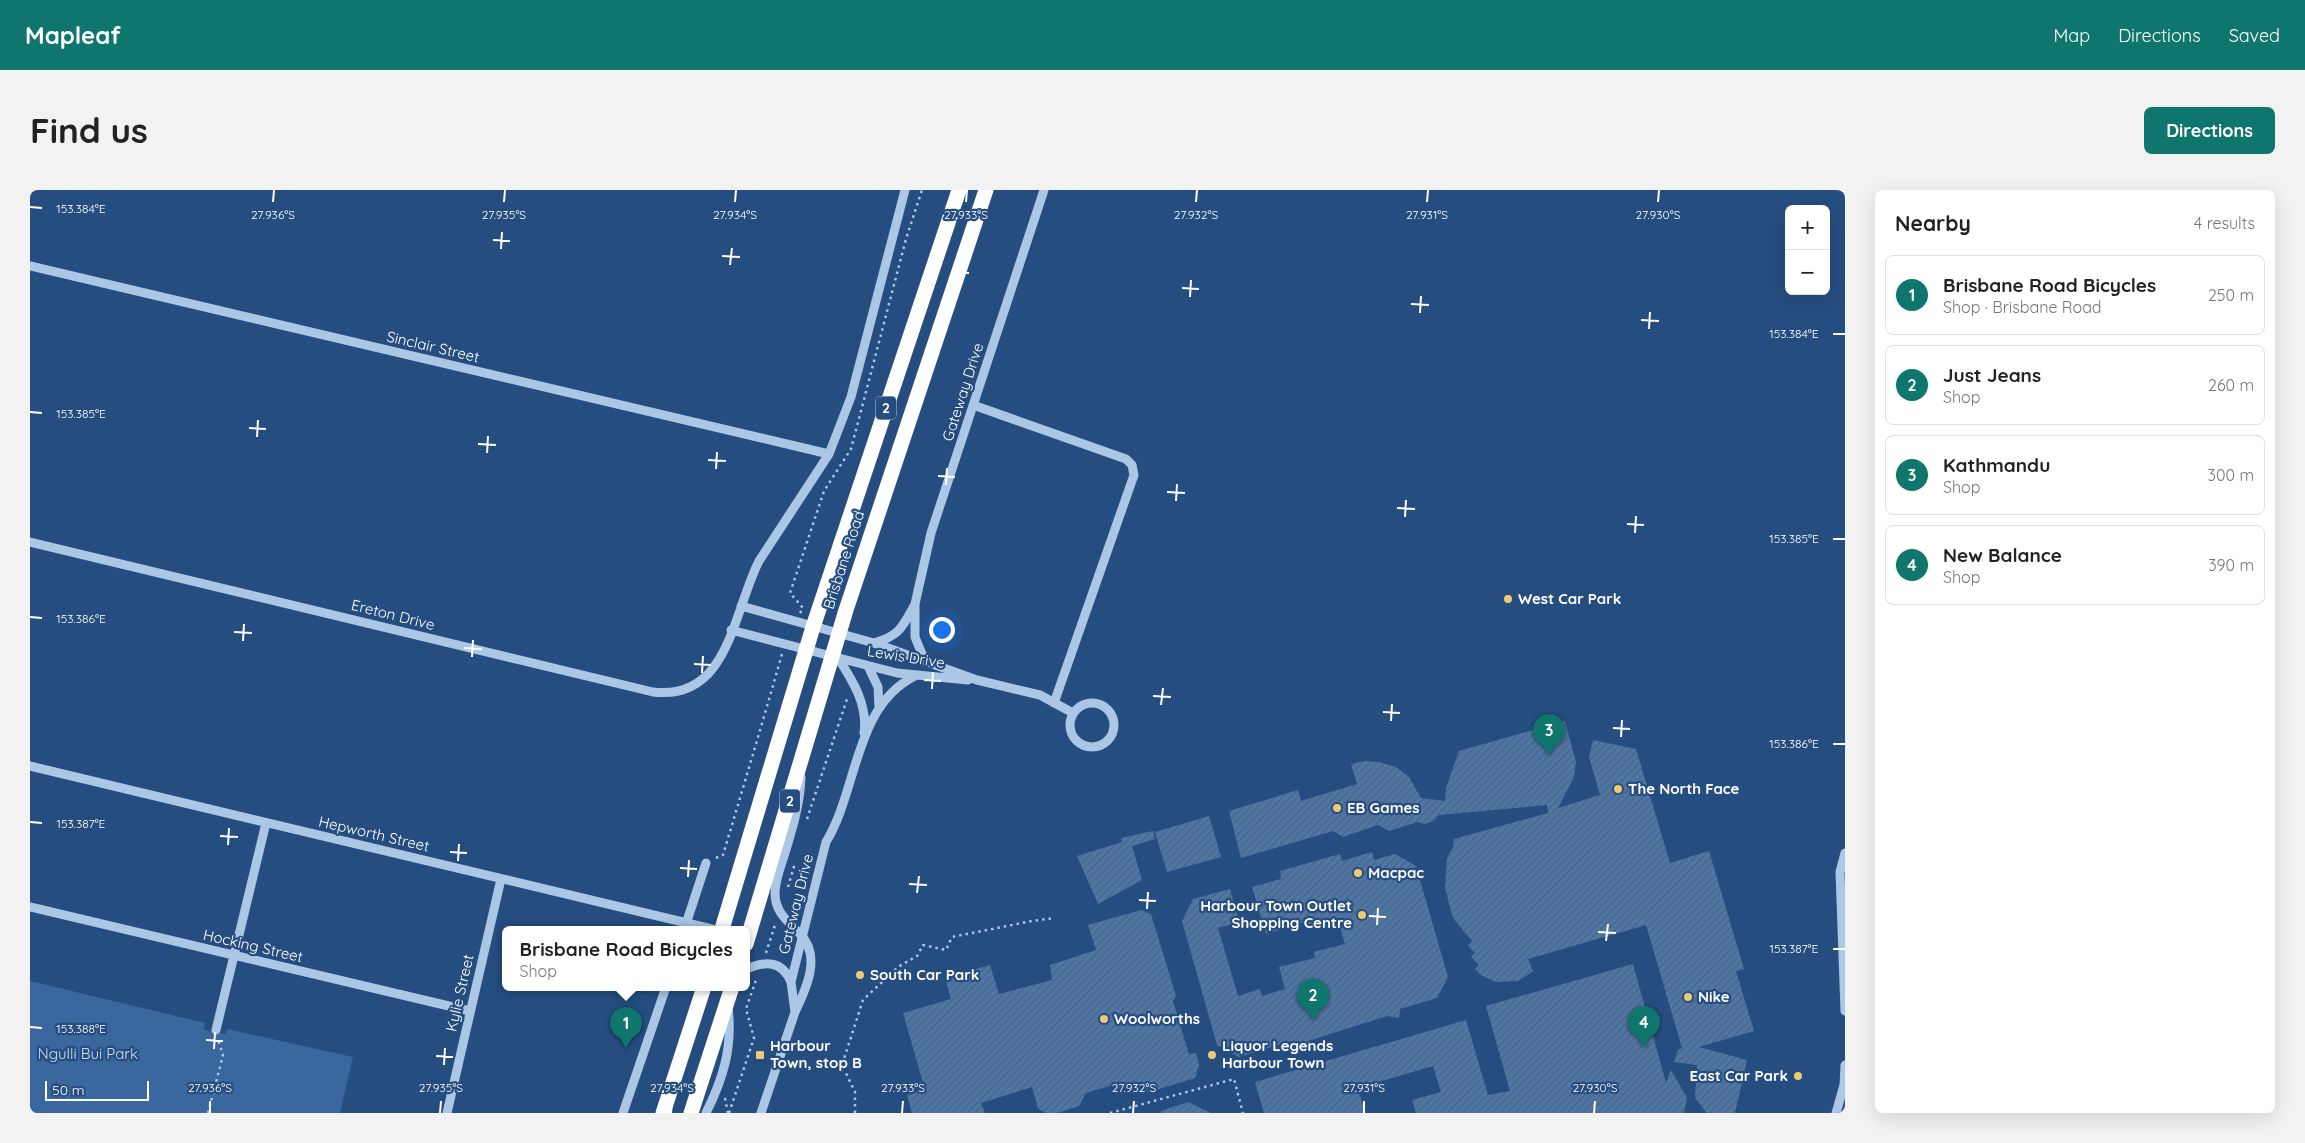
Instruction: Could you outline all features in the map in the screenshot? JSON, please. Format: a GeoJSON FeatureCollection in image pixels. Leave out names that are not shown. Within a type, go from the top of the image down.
{"type":"FeatureCollection","features":[{"type":"Feature","properties":{"kind":"highway","name":"Brisbane Road"},"geometry":{"type":"LineString","coordinates":[[723,926],[813,626],[959,190]]}},
{"type":"Feature","properties":{"kind":"highway","name":"Brisbane Road"},"geometry":{"type":"LineString","coordinates":[[750,931],[835,657],[839,633],[986,190]]}},
{"type":"Feature","properties":{"kind":"highway"},"geometry":{"type":"LineString","coordinates":[[663,1113],[703,991]]}},
{"type":"Feature","properties":{"kind":"highway"},"geometry":{"type":"LineString","coordinates":[[691,1113],[731,991]]}},
{"type":"Feature","properties":{"kind":"street"},"geometry":{"type":"LineString","coordinates":[[806,650],[732,630],[759,561],[829,454],[851,397],[905,190]]}},
{"type":"Feature","properties":{"kind":"street","name":"Gateway Drive"},"geometry":{"type":"LineString","coordinates":[[924,659],[915,637],[915,604],[931,533],[1044,190]]}},
{"type":"Feature","properties":{"kind":"street","name":"Sinclair Street"},"geometry":{"type":"LineString","coordinates":[[30,266],[829,454]]}},
{"type":"Feature","properties":{"kind":"street"},"geometry":{"type":"LineString","coordinates":[[973,405],[1126,459],[1132,465],[1134,475],[1054,703]]}},
{"type":"Feature","properties":{"kind":"street","name":"Ereton Drive"},"geometry":{"type":"LineString","coordinates":[[30,542],[653,692],[673,693],[686,690],[706,678],[720,660],[732,630]]}},
{"type":"Feature","properties":{"kind":"street","name":"Gateway Drive"},"geometry":{"type":"LineString","coordinates":[[874,643],[896,635],[901,630],[915,604]]}},
{"type":"Feature","properties":{"kind":"street","name":"Brisbane Road"},"geometry":{"type":"LineString","coordinates":[[741,606],[813,626]]}},
{"type":"Feature","properties":{"kind":"street","name":"Lewis Drive"},"geometry":{"type":"LineString","coordinates":[[813,626],[924,659],[977,680],[1040,695],[1073,713]]}},
{"type":"Feature","properties":{"kind":"street","name":"Lewis Drive"},"geometry":{"type":"LineString","coordinates":[[806,650],[915,676],[977,680]]}},
{"type":"Feature","properties":{"kind":"street"},"geometry":{"type":"LineString","coordinates":[[835,657],[857,691],[865,719],[863,743]]}},
{"type":"Feature","properties":{"kind":"street"},"geometry":{"type":"LineString","coordinates":[[868,666],[878,687],[879,707]]}},
{"type":"Feature","properties":{"kind":"street","name":"Gateway Drive"},"geometry":{"type":"LineString","coordinates":[[761,1113],[794,1012],[791,982],[826,842],[834,829],[863,743],[879,707],[900,683],[915,676]]}},
{"type":"Feature","properties":{"kind":"street"},"geometry":{"type":"LineString","coordinates":[[1095,704],[1102,706],[1112,718],[1113,729],[1109,738],[1097,747],[1082,745],[1070,731],[1073,713],[1083,705],[1095,704]]}},
{"type":"Feature","properties":{"kind":"street"},"geometry":{"type":"LineString","coordinates":[[794,1012],[801,1000],[811,967],[811,952],[802,935],[779,912],[776,903],[776,885],[797,813],[801,764]]}},
{"type":"Feature","properties":{"kind":"street","name":"Hepworth Street"},"geometry":{"type":"LineString","coordinates":[[30,766],[501,879],[686,926]]}},
{"type":"Feature","properties":{"kind":"street"},"geometry":{"type":"LineString","coordinates":[[216,1030],[266,823]]}},
{"type":"Feature","properties":{"kind":"street"},"geometry":{"type":"LineString","coordinates":[[1845,853],[1840,872],[1845,1011]]}},
{"type":"Feature","properties":{"kind":"street"},"geometry":{"type":"LineString","coordinates":[[686,926],[706,863]]}},
{"type":"Feature","properties":{"kind":"street","name":"Kylie Street"},"geometry":{"type":"LineString","coordinates":[[447,1113],[501,879]]}},
{"type":"Feature","properties":{"kind":"street","name":"Hocking Street"},"geometry":{"type":"LineString","coordinates":[[30,907],[470,1011]]}},
{"type":"Feature","properties":{"kind":"street"},"geometry":{"type":"LineString","coordinates":[[750,968],[762,963],[779,966],[784,969],[791,982]]}},
{"type":"Feature","properties":{"kind":"street"},"geometry":{"type":"LineString","coordinates":[[623,1113],[665,991]]}},
{"type":"Feature","properties":{"kind":"street"},"geometry":{"type":"LineString","coordinates":[[706,1113],[714,1097],[729,1048],[727,1003]]}},
{"type":"Feature","properties":{"kind":"street"},"geometry":{"type":"LineString","coordinates":[[1836,1113],[1844,1085],[1845,1065]]}},
{"type":"Feature","properties":{"kind":"path"},"geometry":{"type":"LineString","coordinates":[[795,621],[803,608],[790,593],[824,491],[851,449],[906,239],[922,190]]}},
{"type":"Feature","properties":{"kind":"path"},"geometry":{"type":"LineString","coordinates":[[706,863],[723,855],[785,644]]}},
{"type":"Feature","properties":{"kind":"path"},"geometry":{"type":"LineString","coordinates":[[806,824],[847,700],[857,691]]}},
{"type":"Feature","properties":{"kind":"path"},"geometry":{"type":"LineString","coordinates":[[787,889],[795,860]]}},
{"type":"Feature","properties":{"kind":"path"},"geometry":{"type":"LineString","coordinates":[[729,1113],[754,1038],[746,1009],[779,912]]}},
{"type":"Feature","properties":{"kind":"path"},"geometry":{"type":"LineString","coordinates":[[854,1113],[854,1092],[842,1065],[863,1000],[898,967],[917,956],[923,945],[946,950],[952,937],[1054,918]]}},
{"type":"Feature","properties":{"kind":"path"},"geometry":{"type":"LineString","coordinates":[[208,1113],[223,1055],[216,1030]]}},
{"type":"Feature","properties":{"kind":"path"},"geometry":{"type":"LineString","coordinates":[[1110,1113],[1234,1079],[1243,1113]]}},
{"type":"Feature","properties":{"kind":"green space","name":"Ngulli Bui Park"},"geometry":{"type":"Polygon","coordinates":[[[30,981],[205,1023],[204,1030],[226,1034],[227,1029],[353,1057],[340,1113],[30,1113],[30,981]]]}},
{"type":"Feature","properties":{"kind":"building"},"geometry":{"type":"Polygon","coordinates":[[[1565,721],[1576,762],[1574,777],[1558,808],[1600,795],[1589,757],[1593,740],[1636,749],[1670,863],[1709,851],[1744,969],[1736,971],[1754,1031],[1699,1047],[1747,1060],[1735,1113],[1707,1113],[1695,1098],[1697,1065],[1674,1062],[1678,1050],[1682,1048],[1646,925],[1528,959],[1533,971],[1518,981],[1495,982],[1481,975],[1475,969],[1479,965],[1471,957],[1475,953],[1468,946],[1472,941],[1453,918],[1445,888],[1447,858],[1453,848],[1454,839],[1548,813],[1547,805],[1439,815],[1432,822],[1424,824],[1418,822],[1389,831],[1378,825],[1343,837],[1333,831],[1241,858],[1229,811],[1298,790],[1301,801],[1357,784],[1351,764],[1365,761],[1379,762],[1396,767],[1409,777],[1421,798],[1445,801],[1446,788],[1459,751],[1565,721]]]}},
{"type":"Feature","properties":{"kind":"building"},"geometry":{"type":"Polygon","coordinates":[[[1209,816],[1221,857],[1167,872],[1155,832],[1209,816]]]}},
{"type":"Feature","properties":{"kind":"building"},"geometry":{"type":"Polygon","coordinates":[[[1153,831],[1155,839],[1132,846],[1142,880],[1098,904],[1077,856],[1122,842],[1121,838],[1153,831]]]}},
{"type":"Feature","properties":{"kind":"building"},"geometry":{"type":"Polygon","coordinates":[[[1372,852],[1374,860],[1395,854],[1416,866],[1448,977],[1437,998],[1400,1009],[1399,1018],[1387,1016],[1308,1041],[1302,1052],[1293,1049],[1291,1041],[1239,1057],[1217,1045],[1182,921],[1193,899],[1230,889],[1239,922],[1218,928],[1238,996],[1260,989],[1262,996],[1285,989],[1279,967],[1315,958],[1314,952],[1345,944],[1337,918],[1306,927],[1305,922],[1266,934],[1252,887],[1281,879],[1280,871],[1340,854],[1342,861],[1372,852]]]}},
{"type":"Feature","properties":{"kind":"building"},"geometry":{"type":"Polygon","coordinates":[[[1141,910],[1151,914],[1176,996],[1173,1001],[1189,1054],[1196,1053],[1199,1065],[1195,1078],[1143,1094],[1132,1092],[1123,1082],[1086,1093],[1079,1106],[1057,1113],[1046,1113],[1038,1109],[1032,1087],[981,1103],[985,1113],[912,1113],[907,1095],[925,1090],[903,1013],[951,999],[946,982],[952,981],[951,976],[990,965],[999,994],[1052,980],[1050,965],[1096,950],[1088,925],[1141,910]]]}},
{"type":"Feature","properties":{"kind":"building"},"geometry":{"type":"Polygon","coordinates":[[[1633,964],[1666,1083],[1671,1070],[1687,1098],[1684,1113],[1416,1113],[1412,1100],[1441,1092],[1433,1066],[1358,1088],[1365,1113],[1264,1113],[1255,1082],[1466,1020],[1488,1095],[1510,1091],[1486,1006],[1633,964]]]}},
{"type":"Feature","properties":{"kind":"building"},"geometry":{"type":"Polygon","coordinates":[[[1188,1102],[1211,1113],[1161,1113],[1161,1111],[1188,1102]]]}},
{"type":"Feature","properties":{"kind":"place","name":"West Car Park"},"geometry":{"type":"Point","coordinates":[1508,599]}},
{"type":"Feature","properties":{"kind":"place","name":"Kathmandu"},"geometry":{"type":"Point","coordinates":[1549,755]}},
{"type":"Feature","properties":{"kind":"place","name":"The North Face"},"geometry":{"type":"Point","coordinates":[1618,789]}},
{"type":"Feature","properties":{"kind":"place","name":"EB Games"},"geometry":{"type":"Point","coordinates":[1337,808]}},
{"type":"Feature","properties":{"kind":"place","name":"Macpac"},"geometry":{"type":"Point","coordinates":[1358,873]}},
{"type":"Feature","properties":{"kind":"place","name":"Harbour Town Outlet Shopping Centre"},"geometry":{"type":"Point","coordinates":[1362,915]}},
{"type":"Feature","properties":{"kind":"place","name":"South Car Park"},"geometry":{"type":"Point","coordinates":[860,975]}},
{"type":"Feature","properties":{"kind":"place","name":"Nike"},"geometry":{"type":"Point","coordinates":[1688,997]}},
{"type":"Feature","properties":{"kind":"place","name":"Woolworths"},"geometry":{"type":"Point","coordinates":[1104,1019]}},
{"type":"Feature","properties":{"kind":"place","name":"Just Jeans"},"geometry":{"type":"Point","coordinates":[1313,1020]}},
{"type":"Feature","properties":{"kind":"place","name":"New Balance"},"geometry":{"type":"Point","coordinates":[1644,1047]}},
{"type":"Feature","properties":{"kind":"place","name":"Brisbane Road Bicycles"},"geometry":{"type":"Point","coordinates":[626,1048]}},
{"type":"Feature","properties":{"kind":"place","name":"Harbour Town, stop B"},"geometry":{"type":"Point","coordinates":[760,1055]}},
{"type":"Feature","properties":{"kind":"place","name":"Liquor Legends Harbour Town"},"geometry":{"type":"Point","coordinates":[1212,1055]}},
{"type":"Feature","properties":{"kind":"place","name":"East Car Park"},"geometry":{"type":"Point","coordinates":[1798,1076]}}]}
